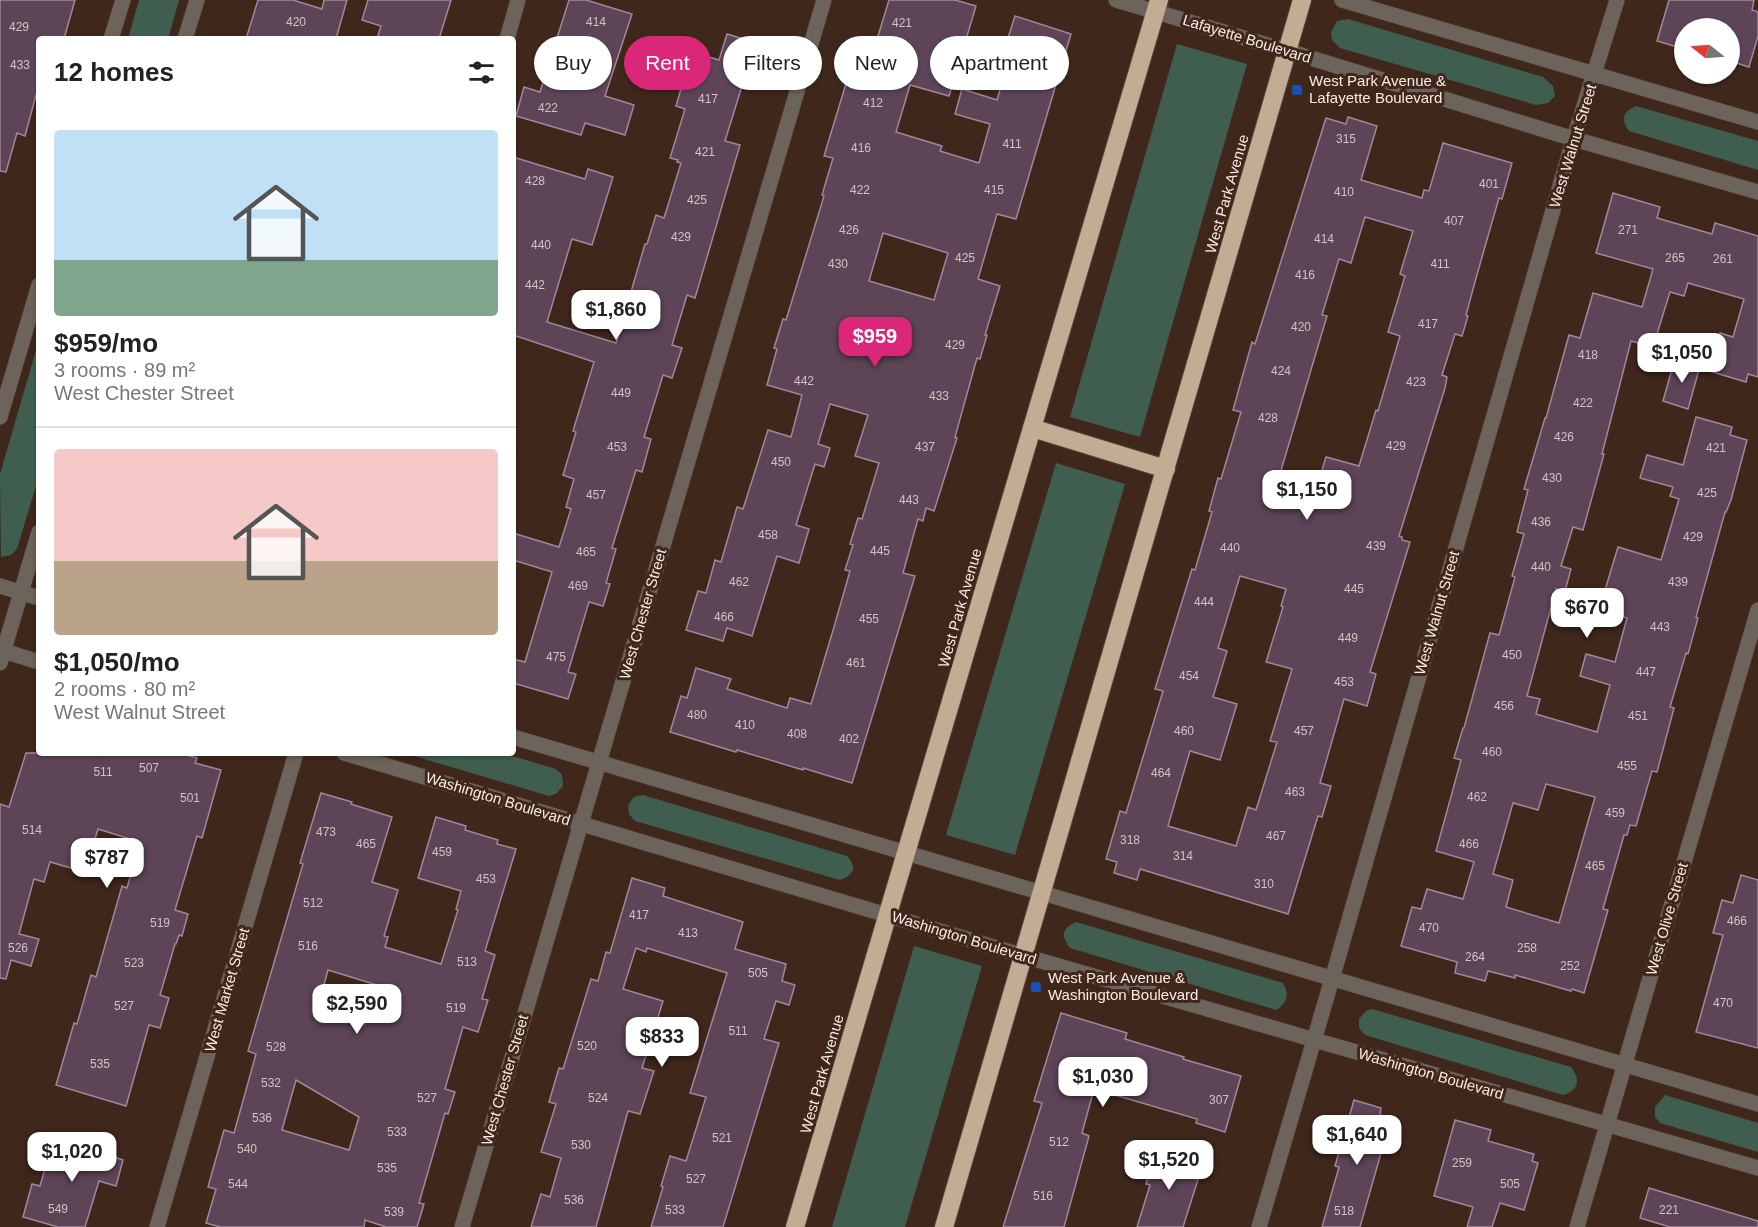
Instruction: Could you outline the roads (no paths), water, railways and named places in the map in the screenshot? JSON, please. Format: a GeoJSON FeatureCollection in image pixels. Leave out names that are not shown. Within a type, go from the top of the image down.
{"type":"FeatureCollection","features":[{"type":"Feature","properties":{"kind":"highway","name":"West Park Avenue"},"geometry":{"type":"LineString","coordinates":[[944,1227],[1302,0]]}},
{"type":"Feature","properties":{"kind":"highway","name":"West Park Avenue"},"geometry":{"type":"LineString","coordinates":[[795,1227],[1157,6]]}},
{"type":"Feature","properties":{"kind":"highway"},"geometry":{"type":"LineString","coordinates":[[1032,428],[1166,469]]}},
{"type":"Feature","properties":{"kind":"street"},"geometry":{"type":"LineString","coordinates":[[112,36],[123,0]]}},
{"type":"Feature","properties":{"kind":"street"},"geometry":{"type":"LineString","coordinates":[[186,36],[196,0]]}},
{"type":"Feature","properties":{"kind":"street"},"geometry":{"type":"LineString","coordinates":[[508,36],[518,0]]}},
{"type":"Feature","properties":{"kind":"street","name":"West Chester Street"},"geometry":{"type":"LineString","coordinates":[[462,1227],[824,0]]}},
{"type":"Feature","properties":{"kind":"street","name":"Lafayette Boulevard"},"geometry":{"type":"LineString","coordinates":[[1116,0],[1157,6],[1288,51],[1574,139],[1758,192]]}},
{"type":"Feature","properties":{"kind":"street"},"geometry":{"type":"LineString","coordinates":[[1342,0],[1758,122]]}},
{"type":"Feature","properties":{"kind":"street","name":"West Walnut Street"},"geometry":{"type":"LineString","coordinates":[[1259,1227],[1574,139],[1617,0]]}},
{"type":"Feature","properties":{"kind":"street"},"geometry":{"type":"LineString","coordinates":[[0,417],[36,295]]}},
{"type":"Feature","properties":{"kind":"street"},"geometry":{"type":"LineString","coordinates":[[36,542],[1,655],[36,661]]}},
{"type":"Feature","properties":{"kind":"street"},"geometry":{"type":"LineString","coordinates":[[0,586],[36,596]]}},
{"type":"Feature","properties":{"kind":"street","name":"West Olive Street"},"geometry":{"type":"LineString","coordinates":[[1577,1227],[1758,610]]}},
{"type":"Feature","properties":{"kind":"street"},"geometry":{"type":"LineString","coordinates":[[516,738],[1758,1104]]}},
{"type":"Feature","properties":{"kind":"street","name":"West Market Street"},"geometry":{"type":"LineString","coordinates":[[157,1227],[295,756]]}},
{"type":"Feature","properties":{"kind":"street","name":"Washington Boulevard"},"geometry":{"type":"LineString","coordinates":[[354,756],[1024,956],[1758,1168]]}},
{"type":"Feature","properties":{"kind":"place","name":"West Park Avenue & Lafayette Boulevard"},"geometry":{"type":"Point","coordinates":[1297,90]}},
{"type":"Feature","properties":{"kind":"place","name":"West Park Avenue & Washington Boulevard"},"geometry":{"type":"Point","coordinates":[1036,987]}}]}
